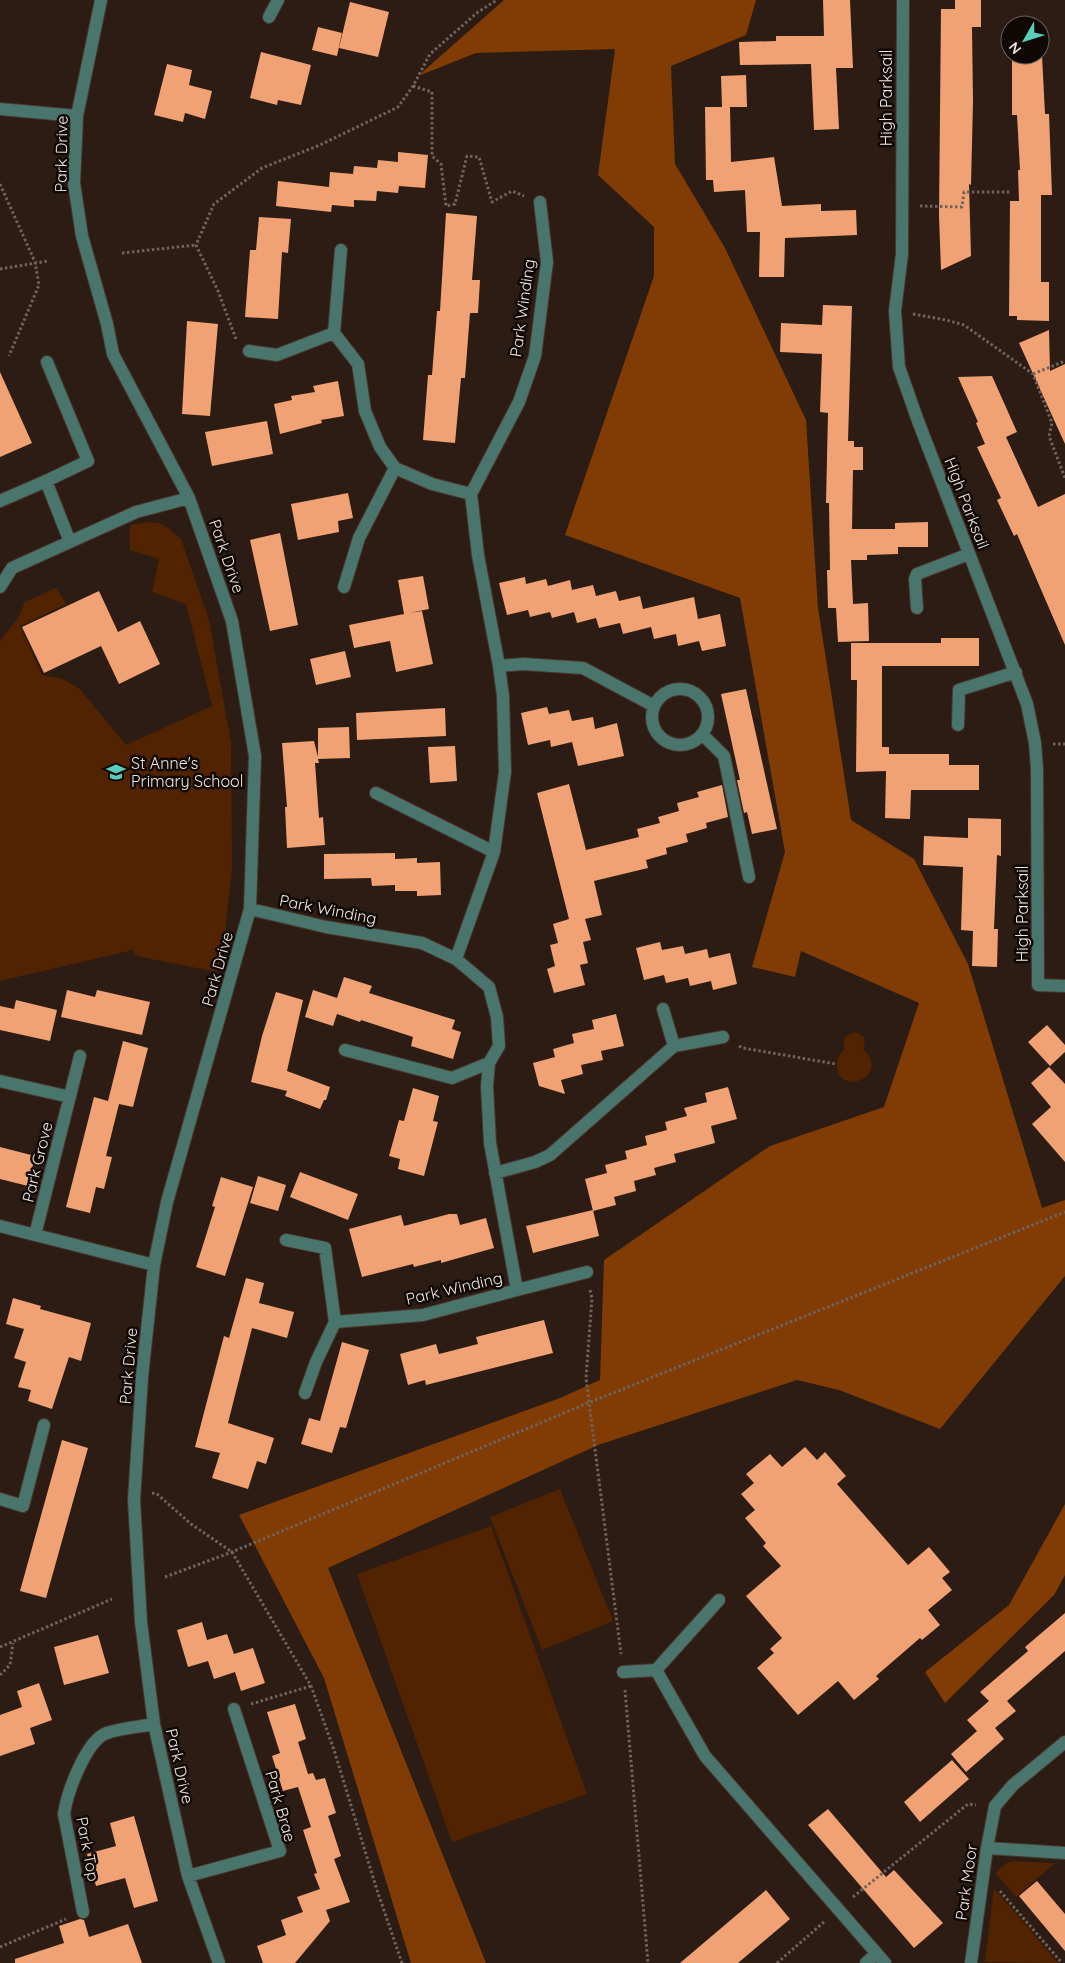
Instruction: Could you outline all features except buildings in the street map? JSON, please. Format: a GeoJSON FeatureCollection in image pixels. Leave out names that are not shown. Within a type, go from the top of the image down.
{"type":"FeatureCollection","features":[{"type":"Feature","properties":{"kind":"street","name":"Park Drive"},"geometry":{"type":"LineString","coordinates":[[101,0],[77,116],[74,183],[82,236],[107,324],[113,354],[190,498],[232,621],[255,756],[250,909],[167,1202],[154,1265],[142,1377],[135,1489],[141,1622],[154,1724],[188,1876],[220,1963]]}},
{"type":"Feature","properties":{"kind":"street"},"geometry":{"type":"LineString","coordinates":[[268,17],[278,0]]}},
{"type":"Feature","properties":{"kind":"street","name":"High Parksail"},"geometry":{"type":"LineString","coordinates":[[903,0],[902,254],[895,311],[899,367],[1027,704],[1035,744],[1037,769],[1038,985],[1065,986]]}},
{"type":"Feature","properties":{"kind":"street"},"geometry":{"type":"LineString","coordinates":[[0,109],[77,116]]}},
{"type":"Feature","properties":{"kind":"street","name":"Park Winding"},"geometry":{"type":"LineString","coordinates":[[471,494],[519,402],[535,356],[547,262],[540,202]]}},
{"type":"Feature","properties":{"kind":"street"},"geometry":{"type":"LineString","coordinates":[[341,250],[334,333],[358,364],[365,411],[380,447],[395,468],[432,484],[471,494],[478,555],[499,666],[503,696],[506,772],[494,852],[456,959]]}},
{"type":"Feature","properties":{"kind":"street"},"geometry":{"type":"LineString","coordinates":[[249,351],[277,355],[334,333]]}},
{"type":"Feature","properties":{"kind":"street"},"geometry":{"type":"LineString","coordinates":[[0,501],[88,461],[47,362]]}},
{"type":"Feature","properties":{"kind":"street"},"geometry":{"type":"LineString","coordinates":[[344,587],[359,538],[395,468]]}},
{"type":"Feature","properties":{"kind":"street"},"geometry":{"type":"LineString","coordinates":[[46,481],[70,542]]}},
{"type":"Feature","properties":{"kind":"street"},"geometry":{"type":"LineString","coordinates":[[0,586],[12,568],[136,512],[190,498]]}},
{"type":"Feature","properties":{"kind":"street"},"geometry":{"type":"LineString","coordinates":[[917,608],[915,579],[917,574],[969,554]]}},
{"type":"Feature","properties":{"kind":"street"},"geometry":{"type":"LineString","coordinates":[[499,666],[523,664],[583,668],[654,706]]}},
{"type":"Feature","properties":{"kind":"street"},"geometry":{"type":"LineString","coordinates":[[958,724],[959,690],[1016,672]]}},
{"type":"Feature","properties":{"kind":"street"},"geometry":{"type":"LineString","coordinates":[[673,690],[690,691],[703,702],[706,709],[708,718],[702,734],[688,744],[670,744],[656,732],[652,724],[654,706],[665,693],[673,690]]}},
{"type":"Feature","properties":{"kind":"street"},"geometry":{"type":"LineString","coordinates":[[702,734],[724,756],[749,877]]}},
{"type":"Feature","properties":{"kind":"street"},"geometry":{"type":"LineString","coordinates":[[376,793],[494,852]]}},
{"type":"Feature","properties":{"kind":"street","name":"Park Winding"},"geometry":{"type":"LineString","coordinates":[[250,909],[326,927],[422,943],[456,959],[489,987],[497,1017],[499,1046],[490,1063],[487,1086],[490,1143],[517,1290],[423,1315],[335,1322]]}},
{"type":"Feature","properties":{"kind":"street"},"geometry":{"type":"LineString","coordinates":[[663,1009],[674,1046]]}},
{"type":"Feature","properties":{"kind":"street"},"geometry":{"type":"LineString","coordinates":[[495,1174],[535,1162],[550,1155],[674,1046],[723,1037]]}},
{"type":"Feature","properties":{"kind":"street"},"geometry":{"type":"LineString","coordinates":[[345,1050],[452,1078],[490,1063]]}},
{"type":"Feature","properties":{"kind":"street","name":"Park Grove"},"geometry":{"type":"LineString","coordinates":[[36,1235],[80,1056]]}},
{"type":"Feature","properties":{"kind":"street"},"geometry":{"type":"LineString","coordinates":[[0,1081],[70,1097]]}},
{"type":"Feature","properties":{"kind":"street"},"geometry":{"type":"LineString","coordinates":[[0,1226],[154,1265]]}},
{"type":"Feature","properties":{"kind":"street"},"geometry":{"type":"LineString","coordinates":[[286,1240],[325,1248],[335,1322],[316,1362],[305,1393]]}},
{"type":"Feature","properties":{"kind":"street"},"geometry":{"type":"LineString","coordinates":[[517,1290],[587,1272]]}},
{"type":"Feature","properties":{"kind":"street"},"geometry":{"type":"LineString","coordinates":[[0,1500],[23,1506],[44,1425]]}},
{"type":"Feature","properties":{"kind":"street"},"geometry":{"type":"LineString","coordinates":[[624,1672],[656,1670],[719,1600]]}},
{"type":"Feature","properties":{"kind":"street"},"geometry":{"type":"LineString","coordinates":[[656,1670],[705,1756],[881,1959],[866,1963]]}},
{"type":"Feature","properties":{"kind":"street","name":"Park Brae"},"geometry":{"type":"LineString","coordinates":[[188,1876],[280,1851],[234,1709]]}},
{"type":"Feature","properties":{"kind":"street","name":"Park Top"},"geometry":{"type":"LineString","coordinates":[[83,1912],[64,1814],[66,1798],[92,1744],[106,1733],[154,1724]]}},
{"type":"Feature","properties":{"kind":"street"},"geometry":{"type":"LineString","coordinates":[[995,1806],[1014,1785],[1065,1742]]}},
{"type":"Feature","properties":{"kind":"street","name":"Park Moor"},"geometry":{"type":"LineString","coordinates":[[971,1963],[987,1848],[995,1806]]}},
{"type":"Feature","properties":{"kind":"street"},"geometry":{"type":"LineString","coordinates":[[987,1848],[1065,1853]]}},
{"type":"Feature","properties":{"kind":"path"},"geometry":{"type":"LineString","coordinates":[[249,351],[238,344],[218,291],[196,245],[214,204],[262,168],[320,145],[398,107],[413,86],[430,54],[478,12],[497,0]]}},
{"type":"Feature","properties":{"kind":"path"},"geometry":{"type":"LineString","coordinates":[[413,86],[432,92],[432,156],[441,164],[446,206],[455,204],[467,156],[479,157],[492,202],[512,191],[540,202]]}},
{"type":"Feature","properties":{"kind":"path"},"geometry":{"type":"LineString","coordinates":[[0,184],[35,262],[39,285],[9,356]]}},
{"type":"Feature","properties":{"kind":"path"},"geometry":{"type":"LineString","coordinates":[[902,206],[962,206],[964,192],[1011,192]]}},
{"type":"Feature","properties":{"kind":"path"},"geometry":{"type":"LineString","coordinates":[[122,253],[196,245]]}},
{"type":"Feature","properties":{"kind":"path"},"geometry":{"type":"LineString","coordinates":[[0,269],[48,261]]}},
{"type":"Feature","properties":{"kind":"path"},"geometry":{"type":"LineString","coordinates":[[895,311],[964,325],[1033,374],[1052,423],[1049,436],[1065,478]]}},
{"type":"Feature","properties":{"kind":"path"},"geometry":{"type":"LineString","coordinates":[[1033,374],[1065,361]]}},
{"type":"Feature","properties":{"kind":"path"},"geometry":{"type":"LineString","coordinates":[[723,1037],[743,1048],[836,1064]]}},
{"type":"Feature","properties":{"kind":"path"},"geometry":{"type":"LineString","coordinates":[[164,1576],[232,1552],[588,1403],[1065,1212]]}},
{"type":"Feature","properties":{"kind":"path"},"geometry":{"type":"LineString","coordinates":[[587,1272],[592,1298],[586,1378],[588,1403]]}},
{"type":"Feature","properties":{"kind":"path"},"geometry":{"type":"LineString","coordinates":[[135,1489],[157,1494],[192,1524],[232,1552],[310,1686],[334,1750],[377,1890],[402,1963]]}},
{"type":"Feature","properties":{"kind":"path"},"geometry":{"type":"LineString","coordinates":[[0,1647],[14,1643],[112,1599]]}},
{"type":"Feature","properties":{"kind":"path"},"geometry":{"type":"LineString","coordinates":[[0,1674],[10,1665],[14,1643]]}},
{"type":"Feature","properties":{"kind":"path"},"geometry":{"type":"LineString","coordinates":[[234,1709],[310,1686]]}},
{"type":"Feature","properties":{"kind":"path"},"geometry":{"type":"LineString","coordinates":[[777,1963],[838,1910],[968,1804],[995,1806]]}},
{"type":"Feature","properties":{"kind":"path"},"geometry":{"type":"LineString","coordinates":[[984,1872],[1062,1963]]}},
{"type":"Feature","properties":{"kind":"path"},"geometry":{"type":"LineString","coordinates":[[0,1947],[83,1912]]}},
{"type":"Feature","properties":{"kind":"shaded area"},"geometry":{"type":"Polygon","coordinates":[[[504,0],[756,0],[746,35],[671,66],[675,164],[725,248],[806,420],[818,608],[851,820],[914,859],[968,964],[1042,1208],[1065,1200],[1065,1276],[940,1429],[839,1390],[797,1380],[598,1445],[328,1568],[486,1963],[411,1963],[324,1678],[239,1515],[560,1398],[600,1380],[604,1260],[770,1146],[884,1107],[919,1003],[801,951],[795,977],[752,967],[785,852],[740,598],[565,535],[654,276],[654,227],[598,175],[615,49],[476,53],[418,76],[504,0]]]}},
{"type":"Feature","properties":{"kind":"shaded area","name":"St Anne's Primary School"},"geometry":{"type":"Polygon","coordinates":[[[149,522],[159,523],[167,527],[181,539],[209,620],[231,743],[232,867],[224,943],[217,972],[136,956],[133,950],[0,981],[0,641],[18,618],[25,602],[56,588],[66,604],[20,626],[42,675],[63,679],[80,689],[126,745],[212,706],[186,604],[152,592],[159,559],[130,550],[130,525],[149,522]]]}},
{"type":"Feature","properties":{"kind":"shaded area"},"geometry":{"type":"Polygon","coordinates":[[[854,1032],[863,1036],[865,1043],[863,1049],[870,1059],[871,1068],[868,1075],[861,1080],[853,1082],[846,1080],[840,1075],[837,1061],[845,1049],[843,1044],[845,1037],[854,1032]]]}},
{"type":"Feature","properties":{"kind":"shaded area"},"geometry":{"type":"Polygon","coordinates":[[[560,1489],[613,1621],[542,1650],[490,1517],[560,1489]]]}},
{"type":"Feature","properties":{"kind":"shaded area"},"geometry":{"type":"Polygon","coordinates":[[[1065,1504],[1065,1575],[1054,1595],[945,1703],[925,1672],[1009,1605],[1065,1504]]]}},
{"type":"Feature","properties":{"kind":"shaded area"},"geometry":{"type":"Polygon","coordinates":[[[491,1526],[587,1794],[452,1842],[357,1574],[491,1526]]]}},
{"type":"Feature","properties":{"kind":"shaded area"},"geometry":{"type":"Polygon","coordinates":[[[1011,1861],[1055,1863],[1016,1897],[996,1874],[1001,1867],[1011,1861]]]}},
{"type":"Feature","properties":{"kind":"shaded area"},"geometry":{"type":"Polygon","coordinates":[[[994,1888],[1058,1963],[985,1962],[994,1888]]]}},
{"type":"Feature","properties":{"kind":"place","name":"St Anne's Primary School"},"geometry":{"type":"Point","coordinates":[116,772]}}]}
